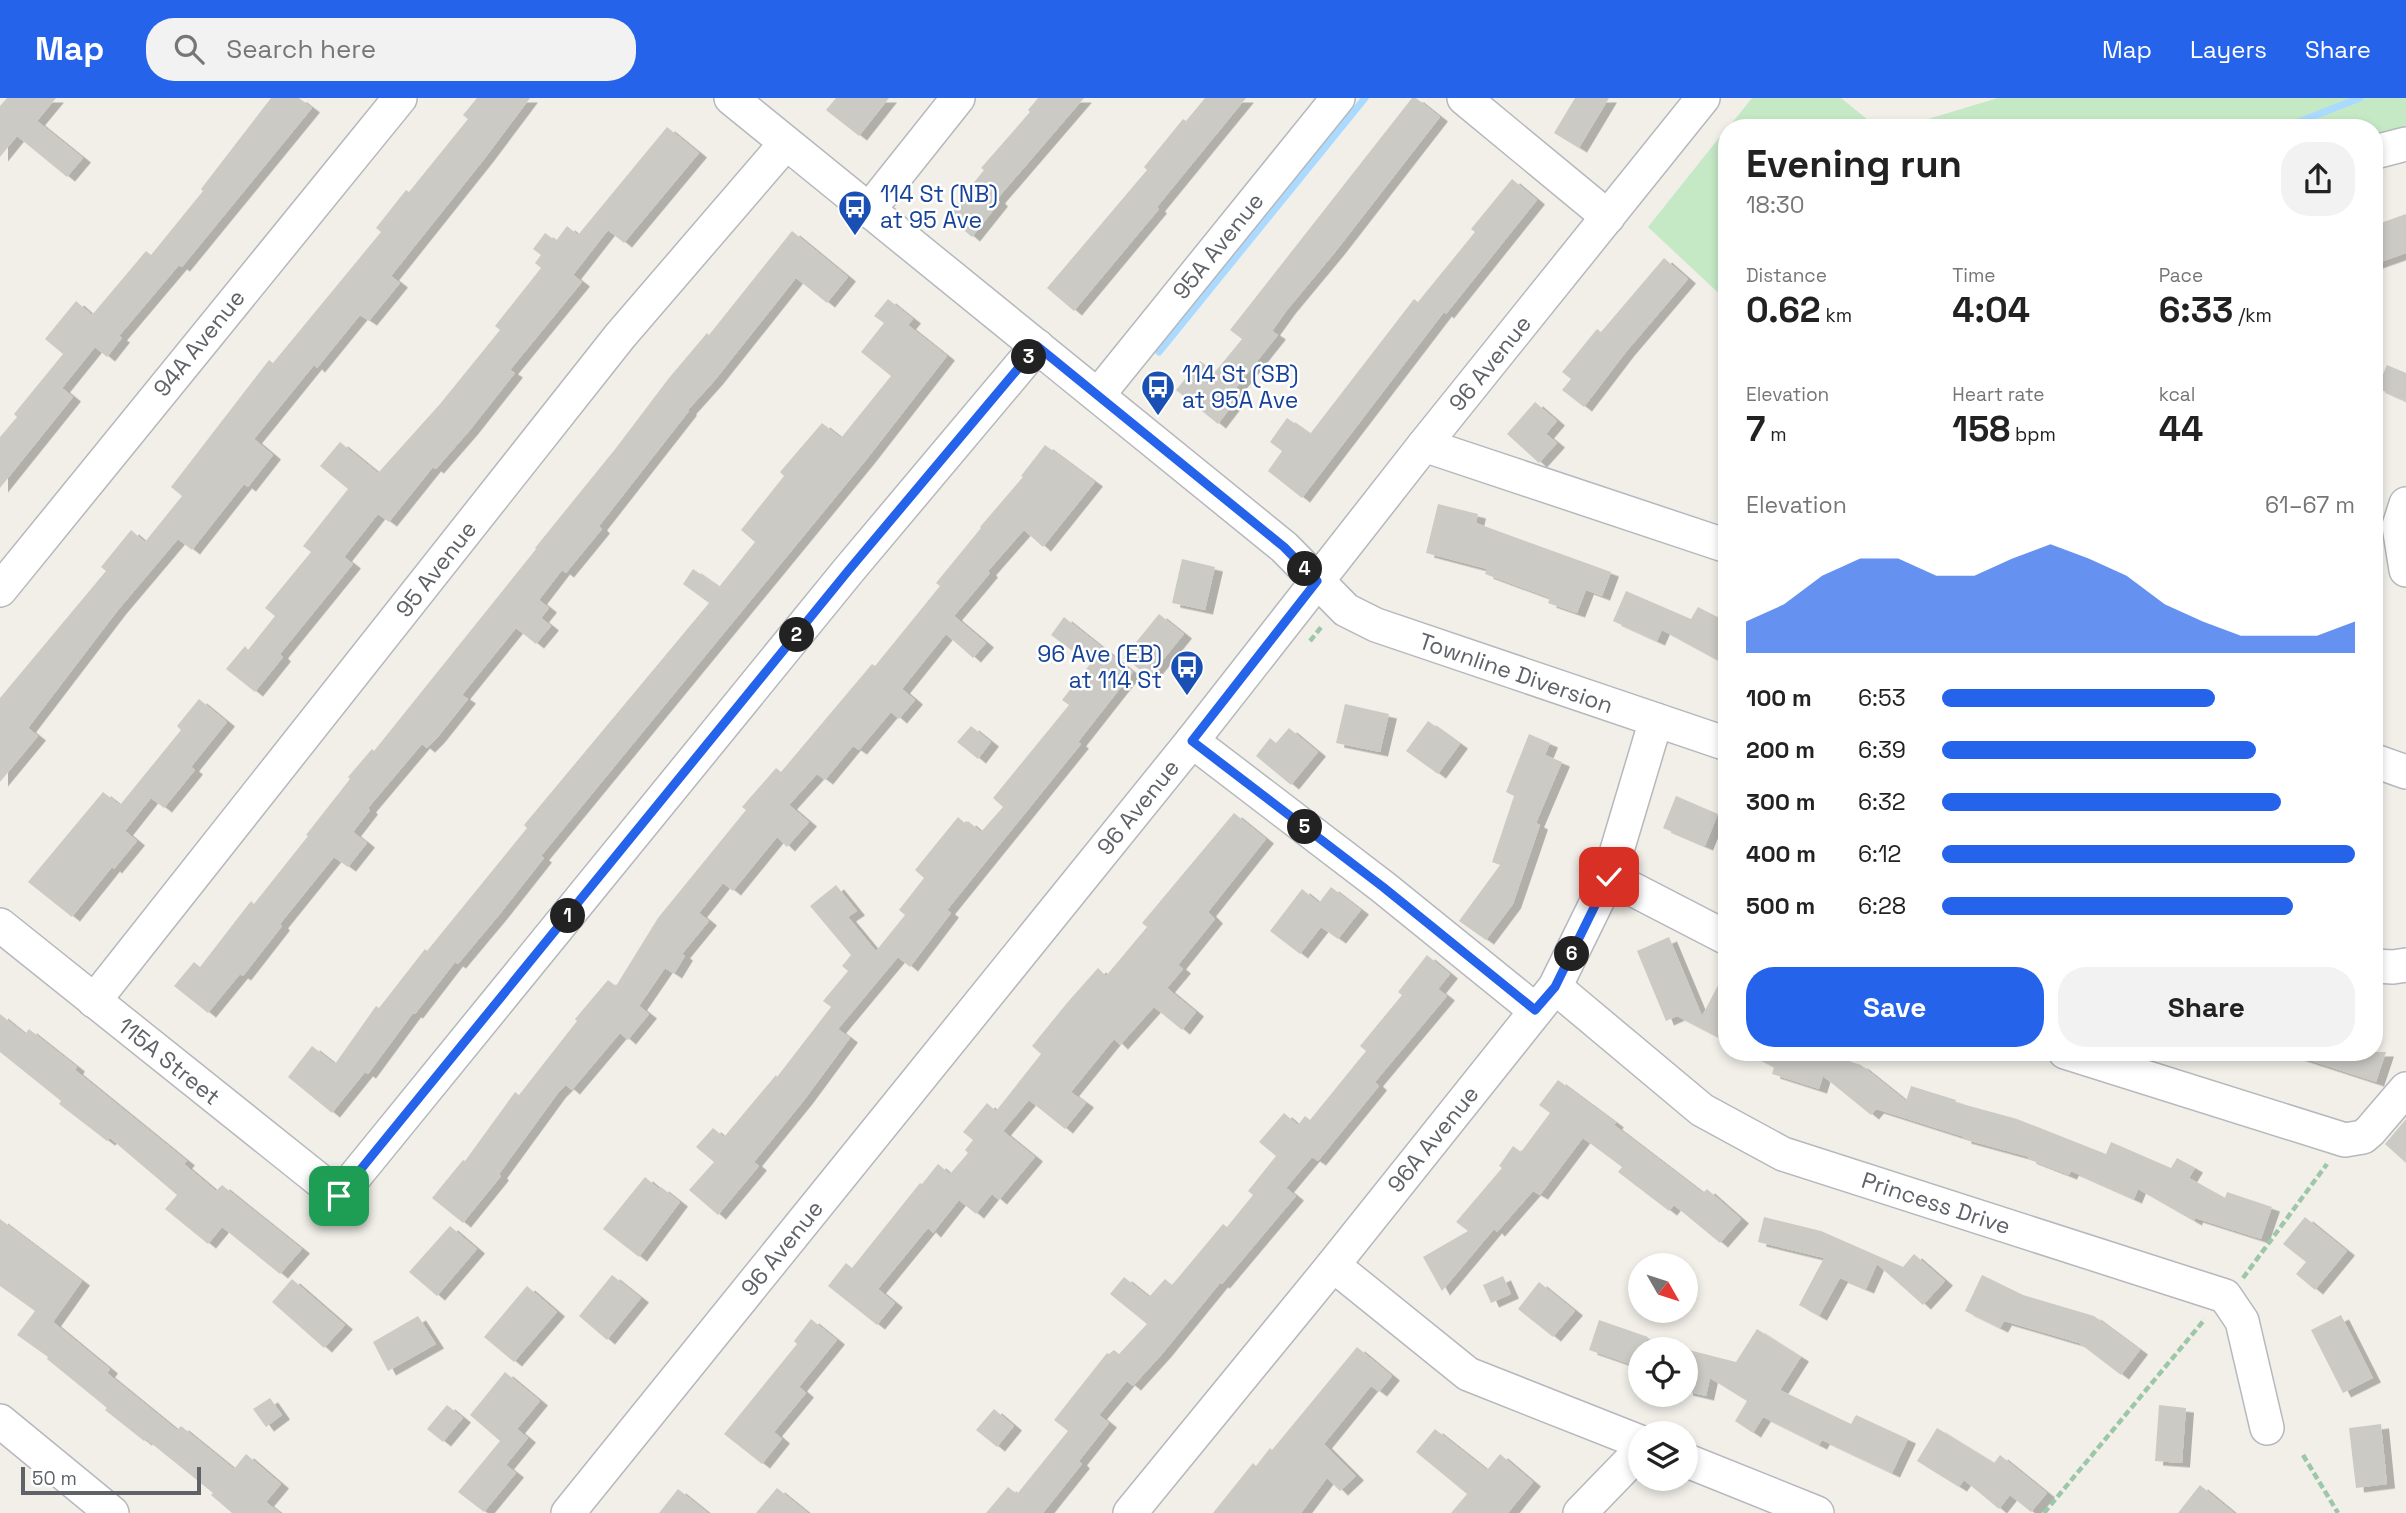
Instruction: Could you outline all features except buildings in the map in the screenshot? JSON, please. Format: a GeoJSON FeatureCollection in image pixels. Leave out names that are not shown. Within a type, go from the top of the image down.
{"type":"FeatureCollection","features":[{"type":"Feature","properties":{"kind":"street","name":"94A Avenue"},"geometry":{"type":"LineString","coordinates":[[0,590],[400,98]]}},
{"type":"Feature","properties":{"kind":"street","name":"Townline Diversion"},"geometry":{"type":"LineString","coordinates":[[731,98],[1284,547],[1346,610],[1376,625],[1718,741]]}},
{"type":"Feature","properties":{"kind":"street"},"geometry":{"type":"LineString","coordinates":[[868,211],[958,98]]}},
{"type":"Feature","properties":{"kind":"street","name":"95A Avenue"},"geometry":{"type":"LineString","coordinates":[[1098,395],[1338,98]]}},
{"type":"Feature","properties":{"kind":"street"},"geometry":{"type":"LineString","coordinates":[[1464,98],[1608,216]]}},
{"type":"Feature","properties":{"kind":"street","name":"96 Avenue"},"geometry":{"type":"LineString","coordinates":[[568,1513],[1192,741],[1424,445],[1703,98]]}},
{"type":"Feature","properties":{"kind":"street","name":"95 Avenue"},"geometry":{"type":"LineString","coordinates":[[94,1001],[620,336],[786,143]]}},
{"type":"Feature","properties":{"kind":"street"},"geometry":{"type":"LineString","coordinates":[[2383,150],[2406,144]]}},
{"type":"Feature","properties":{"kind":"street","name":"115A Street"},"geometry":{"type":"LineString","coordinates":[[0,925],[339,1196],[848,571],[1037,346]]}},
{"type":"Feature","properties":{"kind":"street"},"geometry":{"type":"LineString","coordinates":[[1424,445],[1718,543]]}},
{"type":"Feature","properties":{"kind":"street"},"geometry":{"type":"LineString","coordinates":[[2402,515],[2406,570]]}},
{"type":"Feature","properties":{"kind":"street","name":"96A Avenue"},"geometry":{"type":"LineString","coordinates":[[1130,1513],[1333,1265],[1545,999],[1609,877],[1656,720]]}},
{"type":"Feature","properties":{"kind":"street","name":"Princess Drive"},"geometry":{"type":"LineString","coordinates":[[1192,741],[1383,887],[1702,1110],[1783,1154],[2225,1296],[2242,1321],[2267,1428]]}},
{"type":"Feature","properties":{"kind":"street"},"geometry":{"type":"LineString","coordinates":[[2383,764],[2406,772]]}},
{"type":"Feature","properties":{"kind":"street"},"geometry":{"type":"LineString","coordinates":[[1609,877],[1718,933]]}},
{"type":"Feature","properties":{"kind":"street"},"geometry":{"type":"LineString","coordinates":[[2383,966],[2406,965]]}},
{"type":"Feature","properties":{"kind":"street"},"geometry":{"type":"LineString","coordinates":[[2094,1061],[2344,1140],[2363,1137],[2406,1089]]}},
{"type":"Feature","properties":{"kind":"street"},"geometry":{"type":"LineString","coordinates":[[1333,1265],[1468,1374],[1628,1437]]}},
{"type":"Feature","properties":{"kind":"street"},"geometry":{"type":"LineString","coordinates":[[0,1421],[112,1513]]}},
{"type":"Feature","properties":{"kind":"street"},"geometry":{"type":"LineString","coordinates":[[1580,1513],[1628,1463]]}},
{"type":"Feature","properties":{"kind":"street"},"geometry":{"type":"LineString","coordinates":[[1698,1465],[1817,1513]]}},
{"type":"Feature","properties":{"kind":"path"},"geometry":{"type":"LineString","coordinates":[[2240,1281],[2329,1160]]}},
{"type":"Feature","properties":{"kind":"path"},"geometry":{"type":"LineString","coordinates":[[2045,1513],[2209,1313]]}},
{"type":"Feature","properties":{"kind":"path"},"geometry":{"type":"LineString","coordinates":[[2303,1455],[2338,1513]]}},
{"type":"Feature","properties":{"kind":"green space"},"geometry":{"type":"Polygon","coordinates":[[[1752,98],[1841,98],[1867,119],[1735,119],[1752,98]]]}},
{"type":"Feature","properties":{"kind":"green space"},"geometry":{"type":"Polygon","coordinates":[[[1998,98],[2406,98],[2406,126],[2383,133],[2383,119],[1928,119],[1998,98]]]}},
{"type":"Feature","properties":{"kind":"green space"},"geometry":{"type":"Polygon","coordinates":[[[1718,139],[1718,293],[1648,227],[1718,139]]]}},
{"type":"Feature","properties":{"kind":"waterway"},"geometry":{"type":"LineString","coordinates":[[1159,352],[1365,98]]}},
{"type":"Feature","properties":{"kind":"waterway"},"geometry":{"type":"LineString","coordinates":[[2306,119],[2360,98]]}},
{"type":"Feature","properties":{"kind":"place","name":"114 St (NB) at 95 Ave"},"geometry":{"type":"Point","coordinates":[855,237]}},
{"type":"Feature","properties":{"kind":"place","name":"114 St (SB) at 95A Ave"},"geometry":{"type":"Point","coordinates":[1158,417]}},
{"type":"Feature","properties":{"kind":"place","name":"96 Ave (EB) at 114 St"},"geometry":{"type":"Point","coordinates":[1187,697]}},
{"type":"Feature","properties":{"kind":"route"},"geometry":{"type":"LineString","coordinates":[[339,1196],[848,571],[1037,346],[1284,547],[1317,581],[1192,741],[1383,887],[1535,1010],[1555,987],[1609,877]]}}]}
